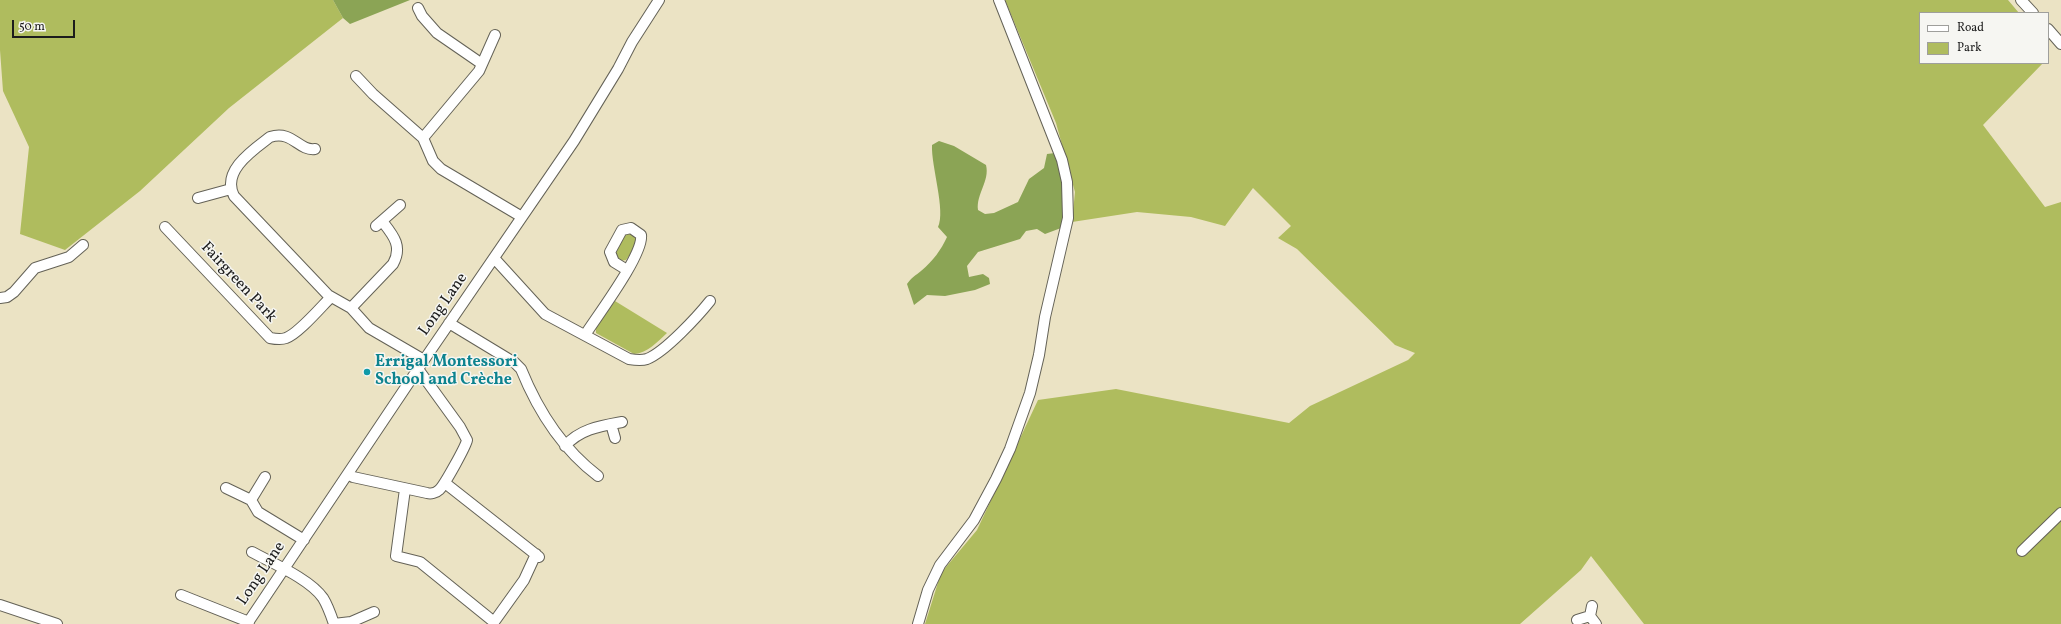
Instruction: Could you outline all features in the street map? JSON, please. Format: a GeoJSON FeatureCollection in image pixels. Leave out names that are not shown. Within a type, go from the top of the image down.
{"type":"FeatureCollection","features":[{"type":"Feature","properties":{"kind":"street","name":"Long Lane"},"geometry":{"type":"LineString","coordinates":[[248,623],[424,360],[579,133],[632,42],[659,0]]}},
{"type":"Feature","properties":{"kind":"street"},"geometry":{"type":"LineString","coordinates":[[918,624],[923,603],[933,578],[940,565],[974,520],[996,479],[1017,432],[1031,386],[1068,218],[1068,182],[1062,160],[999,0]]}},
{"type":"Feature","properties":{"kind":"street"},"geometry":{"type":"LineString","coordinates":[[2021,0],[2032,12]]}},
{"type":"Feature","properties":{"kind":"street"},"geometry":{"type":"LineString","coordinates":[[418,8],[422,16],[437,33],[482,64]]}},
{"type":"Feature","properties":{"kind":"street"},"geometry":{"type":"LineString","coordinates":[[2049,30],[2061,44]]}},
{"type":"Feature","properties":{"kind":"street"},"geometry":{"type":"LineString","coordinates":[[423,138],[479,71],[495,35]]}},
{"type":"Feature","properties":{"kind":"street"},"geometry":{"type":"LineString","coordinates":[[356,76],[373,94],[423,138],[433,161],[441,169],[522,217]]}},
{"type":"Feature","properties":{"kind":"street"},"geometry":{"type":"LineString","coordinates":[[315,149],[309,150],[286,135],[270,137],[235,169],[230,182],[231,190],[234,196],[331,297],[351,308],[369,328],[424,360]]}},
{"type":"Feature","properties":{"kind":"street"},"geometry":{"type":"LineString","coordinates":[[198,198],[231,190]]}},
{"type":"Feature","properties":{"kind":"street"},"geometry":{"type":"LineString","coordinates":[[351,308],[393,264],[396,258],[397,242],[379,223],[400,205]]}},
{"type":"Feature","properties":{"kind":"street","name":"Fairgreen Park"},"geometry":{"type":"LineString","coordinates":[[165,227],[270,338],[284,339],[290,337],[331,297]]}},
{"type":"Feature","properties":{"kind":"street"},"geometry":{"type":"LineString","coordinates":[[0,298],[14,292],[35,268],[68,257],[83,245]]}},
{"type":"Feature","properties":{"kind":"street"},"geometry":{"type":"LineString","coordinates":[[494,258],[540,310],[629,359],[646,359],[683,330],[700,314],[710,301]]}},
{"type":"Feature","properties":{"kind":"street"},"geometry":{"type":"LineString","coordinates":[[585,335],[627,270]]}},
{"type":"Feature","properties":{"kind":"street"},"geometry":{"type":"LineString","coordinates":[[449,323],[518,366],[544,417],[565,446],[598,476]]}},
{"type":"Feature","properties":{"kind":"street"},"geometry":{"type":"LineString","coordinates":[[348,474],[353,477],[431,494],[440,490],[445,484],[465,448],[467,440],[460,427],[418,369]]}},
{"type":"Feature","properties":{"kind":"street"},"geometry":{"type":"LineString","coordinates":[[565,446],[582,432],[593,428],[622,422]]}},
{"type":"Feature","properties":{"kind":"street"},"geometry":{"type":"LineString","coordinates":[[611,424],[615,438]]}},
{"type":"Feature","properties":{"kind":"street"},"geometry":{"type":"LineString","coordinates":[[251,500],[265,478]]}},
{"type":"Feature","properties":{"kind":"street"},"geometry":{"type":"LineString","coordinates":[[405,489],[393,557],[420,562],[494,622],[521,585],[537,556],[445,484]]}},
{"type":"Feature","properties":{"kind":"street"},"geometry":{"type":"LineString","coordinates":[[226,488],[251,500],[258,512],[304,540]]}},
{"type":"Feature","properties":{"kind":"street"},"geometry":{"type":"LineString","coordinates":[[2022,551],[2061,513]]}},
{"type":"Feature","properties":{"kind":"street"},"geometry":{"type":"LineString","coordinates":[[252,552],[284,568],[320,594],[327,604],[334,624],[351,622],[374,612]]}},
{"type":"Feature","properties":{"kind":"street"},"geometry":{"type":"LineString","coordinates":[[182,595],[248,623]]}},
{"type":"Feature","properties":{"kind":"street"},"geometry":{"type":"LineString","coordinates":[[0,605],[53,623]]}},
{"type":"Feature","properties":{"kind":"street"},"geometry":{"type":"LineString","coordinates":[[1577,620],[1593,620],[1592,606]]}},
{"type":"Feature","properties":{"kind":"green space"},"geometry":{"type":"Polygon","coordinates":[[[0,0],[333,0],[343,18],[229,108],[140,191],[65,250],[20,234],[29,147],[3,91],[0,50],[0,0]]]}},
{"type":"Feature","properties":{"kind":"green space"},"geometry":{"type":"Polygon","coordinates":[[[333,0],[410,0],[350,24],[343,18],[333,0]]]}},
{"type":"Feature","properties":{"kind":"green space"},"geometry":{"type":"Polygon","coordinates":[[[1005,0],[2008,0],[2018,12],[1919,12],[1919,64],[2042,64],[1983,125],[2045,207],[2061,202],[2061,624],[1644,624],[1591,556],[1581,570],[1520,624],[925,624],[941,573],[977,530],[1038,400],[1116,389],[1289,423],[1310,406],[1408,360],[1415,353],[1395,345],[1297,249],[1278,238],[1291,226],[1253,188],[1225,226],[1191,217],[1137,212],[1072,222],[1075,192],[1056,123],[1005,0]]]}},
{"type":"Feature","properties":{"kind":"green space"},"geometry":{"type":"Polygon","coordinates":[[[939,141],[954,146],[986,165],[987,171],[985,182],[978,204],[978,210],[985,214],[994,213],[1018,202],[1029,179],[1044,168],[1047,154],[1055,153],[1063,190],[1063,218],[1061,228],[1045,234],[1037,229],[1026,231],[1020,239],[978,252],[967,266],[969,277],[983,274],[989,278],[990,284],[975,290],[945,296],[927,295],[914,305],[907,284],[933,259],[947,237],[938,227],[940,210],[932,145],[939,141]]]}},
{"type":"Feature","properties":{"kind":"green space"},"geometry":{"type":"Polygon","coordinates":[[[629,232],[637,236],[633,250],[626,260],[619,261],[615,258],[617,242],[622,236],[629,232]]]}},
{"type":"Feature","properties":{"kind":"green space"},"geometry":{"type":"Polygon","coordinates":[[[615,301],[667,333],[644,352],[634,354],[596,333],[596,326],[615,301]]]}},
{"type":"Feature","properties":{"kind":"place","name":"Errigal Montessori School and Crèche"},"geometry":{"type":"Point","coordinates":[367,372]}}]}
